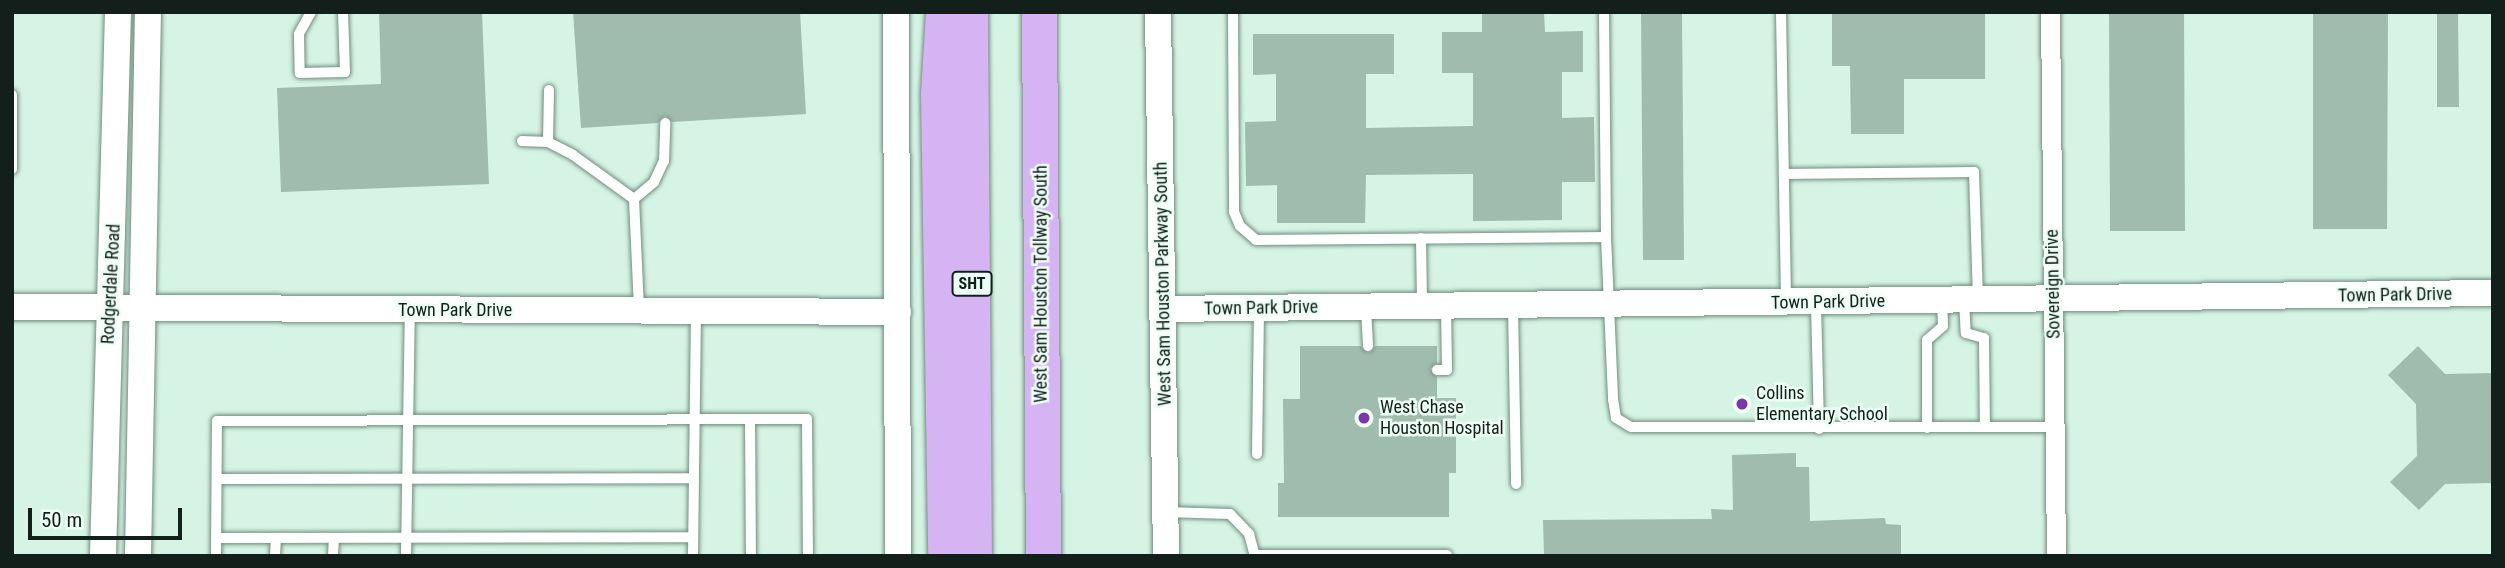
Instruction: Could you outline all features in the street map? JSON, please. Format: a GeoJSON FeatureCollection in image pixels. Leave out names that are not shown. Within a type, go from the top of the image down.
{"type":"FeatureCollection","features":[{"type":"Feature","properties":{"kind":"highway"},"geometry":{"type":"LineString","coordinates":[[943,12],[938,94],[945,556]]}},
{"type":"Feature","properties":{"kind":"highway","name":"SHT"},"geometry":{"type":"LineString","coordinates":[[970,12],[974,556]]}},
{"type":"Feature","properties":{"kind":"highway","name":"West Sam Houston Tollway South"},"geometry":{"type":"LineString","coordinates":[[1039,12],[1043,556]]}},
{"type":"Feature","properties":{"kind":"street","name":"Rodgerdale Road"},"geometry":{"type":"LineString","coordinates":[[103,556],[113,307],[118,12]]}},
{"type":"Feature","properties":{"kind":"street","name":"Rodgerdale Road"},"geometry":{"type":"LineString","coordinates":[[138,556],[148,12]]}},
{"type":"Feature","properties":{"kind":"street"},"geometry":{"type":"LineString","coordinates":[[895,12],[898,556]]}},
{"type":"Feature","properties":{"kind":"street","name":"West Sam Houston Parkway South"},"geometry":{"type":"LineString","coordinates":[[1158,12],[1166,556]]}},
{"type":"Feature","properties":{"kind":"street","name":"Sovereign Drive"},"geometry":{"type":"LineString","coordinates":[[2050,12],[2056,556]]}},
{"type":"Feature","properties":{"kind":"street","name":"Town Park Drive"},"geometry":{"type":"LineString","coordinates":[[1164,309],[2493,293]]}},
{"type":"Feature","properties":{"kind":"street","name":"Town Park Drive"},"geometry":{"type":"LineString","coordinates":[[12,307],[898,312]]}},
{"type":"Feature","properties":{"kind":"lane"},"geometry":{"type":"LineString","coordinates":[[311,12],[299,34],[300,73],[345,72],[343,12]]}},
{"type":"Feature","properties":{"kind":"lane"},"geometry":{"type":"LineString","coordinates":[[1233,12],[1234,212],[1240,226],[1256,240],[1606,237]]}},
{"type":"Feature","properties":{"kind":"lane"},"geometry":{"type":"LineString","coordinates":[[1604,12],[1607,304],[1616,418],[1631,428],[2054,427]]}},
{"type":"Feature","properties":{"kind":"lane"},"geometry":{"type":"LineString","coordinates":[[1781,12],[1786,302]]}},
{"type":"Feature","properties":{"kind":"lane"},"geometry":{"type":"LineString","coordinates":[[548,142],[549,90]]}},
{"type":"Feature","properties":{"kind":"lane"},"geometry":{"type":"LineString","coordinates":[[12,95],[12,169]]}},
{"type":"Feature","properties":{"kind":"lane"},"geometry":{"type":"LineString","coordinates":[[634,199],[654,182],[664,161],[665,123]]}},
{"type":"Feature","properties":{"kind":"lane"},"geometry":{"type":"LineString","coordinates":[[522,141],[548,142],[634,199]]}},
{"type":"Feature","properties":{"kind":"lane"},"geometry":{"type":"LineString","coordinates":[[1784,174],[1974,172],[1961,300],[1966,333],[1984,338],[1985,428]]}},
{"type":"Feature","properties":{"kind":"lane"},"geometry":{"type":"LineString","coordinates":[[634,199],[639,311]]}},
{"type":"Feature","properties":{"kind":"lane"},"geometry":{"type":"LineString","coordinates":[[1421,238],[1447,370],[1437,370]]}},
{"type":"Feature","properties":{"kind":"lane"},"geometry":{"type":"LineString","coordinates":[[1927,428],[1927,340],[1943,326],[1961,300]]}},
{"type":"Feature","properties":{"kind":"lane"},"geometry":{"type":"LineString","coordinates":[[1816,302],[1819,429]]}},
{"type":"Feature","properties":{"kind":"lane"},"geometry":{"type":"LineString","coordinates":[[1513,305],[1516,484]]}},
{"type":"Feature","properties":{"kind":"lane"},"geometry":{"type":"LineString","coordinates":[[1366,307],[1368,346]]}},
{"type":"Feature","properties":{"kind":"lane"},"geometry":{"type":"LineString","coordinates":[[1257,454],[1259,308]]}},
{"type":"Feature","properties":{"kind":"lane"},"geometry":{"type":"LineString","coordinates":[[406,556],[410,310]]}},
{"type":"Feature","properties":{"kind":"lane"},"geometry":{"type":"LineString","coordinates":[[693,556],[696,311]]}},
{"type":"Feature","properties":{"kind":"lane"},"geometry":{"type":"LineString","coordinates":[[750,419],[751,556]]}},
{"type":"Feature","properties":{"kind":"lane"},"geometry":{"type":"LineString","coordinates":[[216,556],[217,421],[807,419],[808,556]]}},
{"type":"Feature","properties":{"kind":"lane"},"geometry":{"type":"LineString","coordinates":[[217,479],[693,478]]}},
{"type":"Feature","properties":{"kind":"lane"},"geometry":{"type":"LineString","coordinates":[[1165,512],[1230,514],[1250,534],[1255,556],[1447,555]]}},
{"type":"Feature","properties":{"kind":"lane"},"geometry":{"type":"LineString","coordinates":[[217,538],[693,537]]}},
{"type":"Feature","properties":{"kind":"lane"},"geometry":{"type":"LineString","coordinates":[[275,556],[276,538]]}},
{"type":"Feature","properties":{"kind":"lane"},"geometry":{"type":"LineString","coordinates":[[334,538],[334,556]]}},
{"type":"Feature","properties":{"kind":"building"},"geometry":{"type":"Polygon","coordinates":[[[379,12],[482,12],[489,184],[281,192],[277,88],[381,84],[379,12]]]}},
{"type":"Feature","properties":{"kind":"building"},"geometry":{"type":"Polygon","coordinates":[[[573,12],[800,12],[806,114],[672,122],[665,116],[658,123],[581,128],[573,12]]]}},
{"type":"Feature","properties":{"kind":"building"},"geometry":{"type":"Polygon","coordinates":[[[1482,12],[1544,12],[1545,32],[1583,31],[1583,72],[1562,72],[1562,118],[1594,117],[1595,182],[1562,182],[1562,220],[1473,221],[1473,174],[1366,175],[1365,223],[1277,223],[1277,185],[1246,186],[1245,122],[1276,121],[1276,74],[1253,75],[1253,34],[1394,34],[1394,74],[1366,74],[1366,128],[1473,126],[1473,73],[1442,73],[1442,32],[1482,32],[1482,12]]]}},
{"type":"Feature","properties":{"kind":"building"},"geometry":{"type":"Polygon","coordinates":[[[1641,12],[1682,12],[1684,260],[1643,260],[1641,12]]]}},
{"type":"Feature","properties":{"kind":"building"},"geometry":{"type":"Polygon","coordinates":[[[1832,12],[1985,12],[1985,79],[1904,79],[1904,134],[1851,134],[1850,66],[1832,66],[1832,12]]]}},
{"type":"Feature","properties":{"kind":"building"},"geometry":{"type":"Polygon","coordinates":[[[2109,12],[2184,12],[2185,231],[2110,231],[2109,12]]]}},
{"type":"Feature","properties":{"kind":"building"},"geometry":{"type":"Polygon","coordinates":[[[2313,12],[2388,12],[2387,229],[2313,229],[2313,12]]]}},
{"type":"Feature","properties":{"kind":"building"},"geometry":{"type":"Polygon","coordinates":[[[2437,12],[2458,12],[2459,107],[2437,107],[2437,12]]]}},
{"type":"Feature","properties":{"kind":"building"},"geometry":{"type":"Polygon","coordinates":[[[1300,346],[1361,346],[1368,353],[1375,346],[1437,346],[1437,363],[1430,369],[1437,377],[1437,398],[1456,398],[1456,473],[1449,473],[1449,517],[1278,517],[1278,483],[1284,483],[1283,399],[1300,399],[1300,346]]]}},
{"type":"Feature","properties":{"kind":"building"},"geometry":{"type":"Polygon","coordinates":[[[2418,346],[2445,374],[2493,373],[2493,483],[2445,484],[2419,510],[2390,482],[2417,456],[2416,404],[2388,375],[2418,346]]]}},
{"type":"Feature","properties":{"kind":"building"},"geometry":{"type":"Polygon","coordinates":[[[1796,453],[1796,467],[1809,467],[1810,521],[1885,518],[1886,524],[1901,525],[1901,556],[1544,556],[1543,520],[1712,519],[1711,509],[1733,510],[1732,455],[1796,453]]]}},
{"type":"Feature","properties":{"kind":"place","name":"Collins Elementary School"},"geometry":{"type":"Point","coordinates":[1742,404]}},
{"type":"Feature","properties":{"kind":"place","name":"West Chase Houston Hospital"},"geometry":{"type":"Point","coordinates":[1364,418]}}]}
